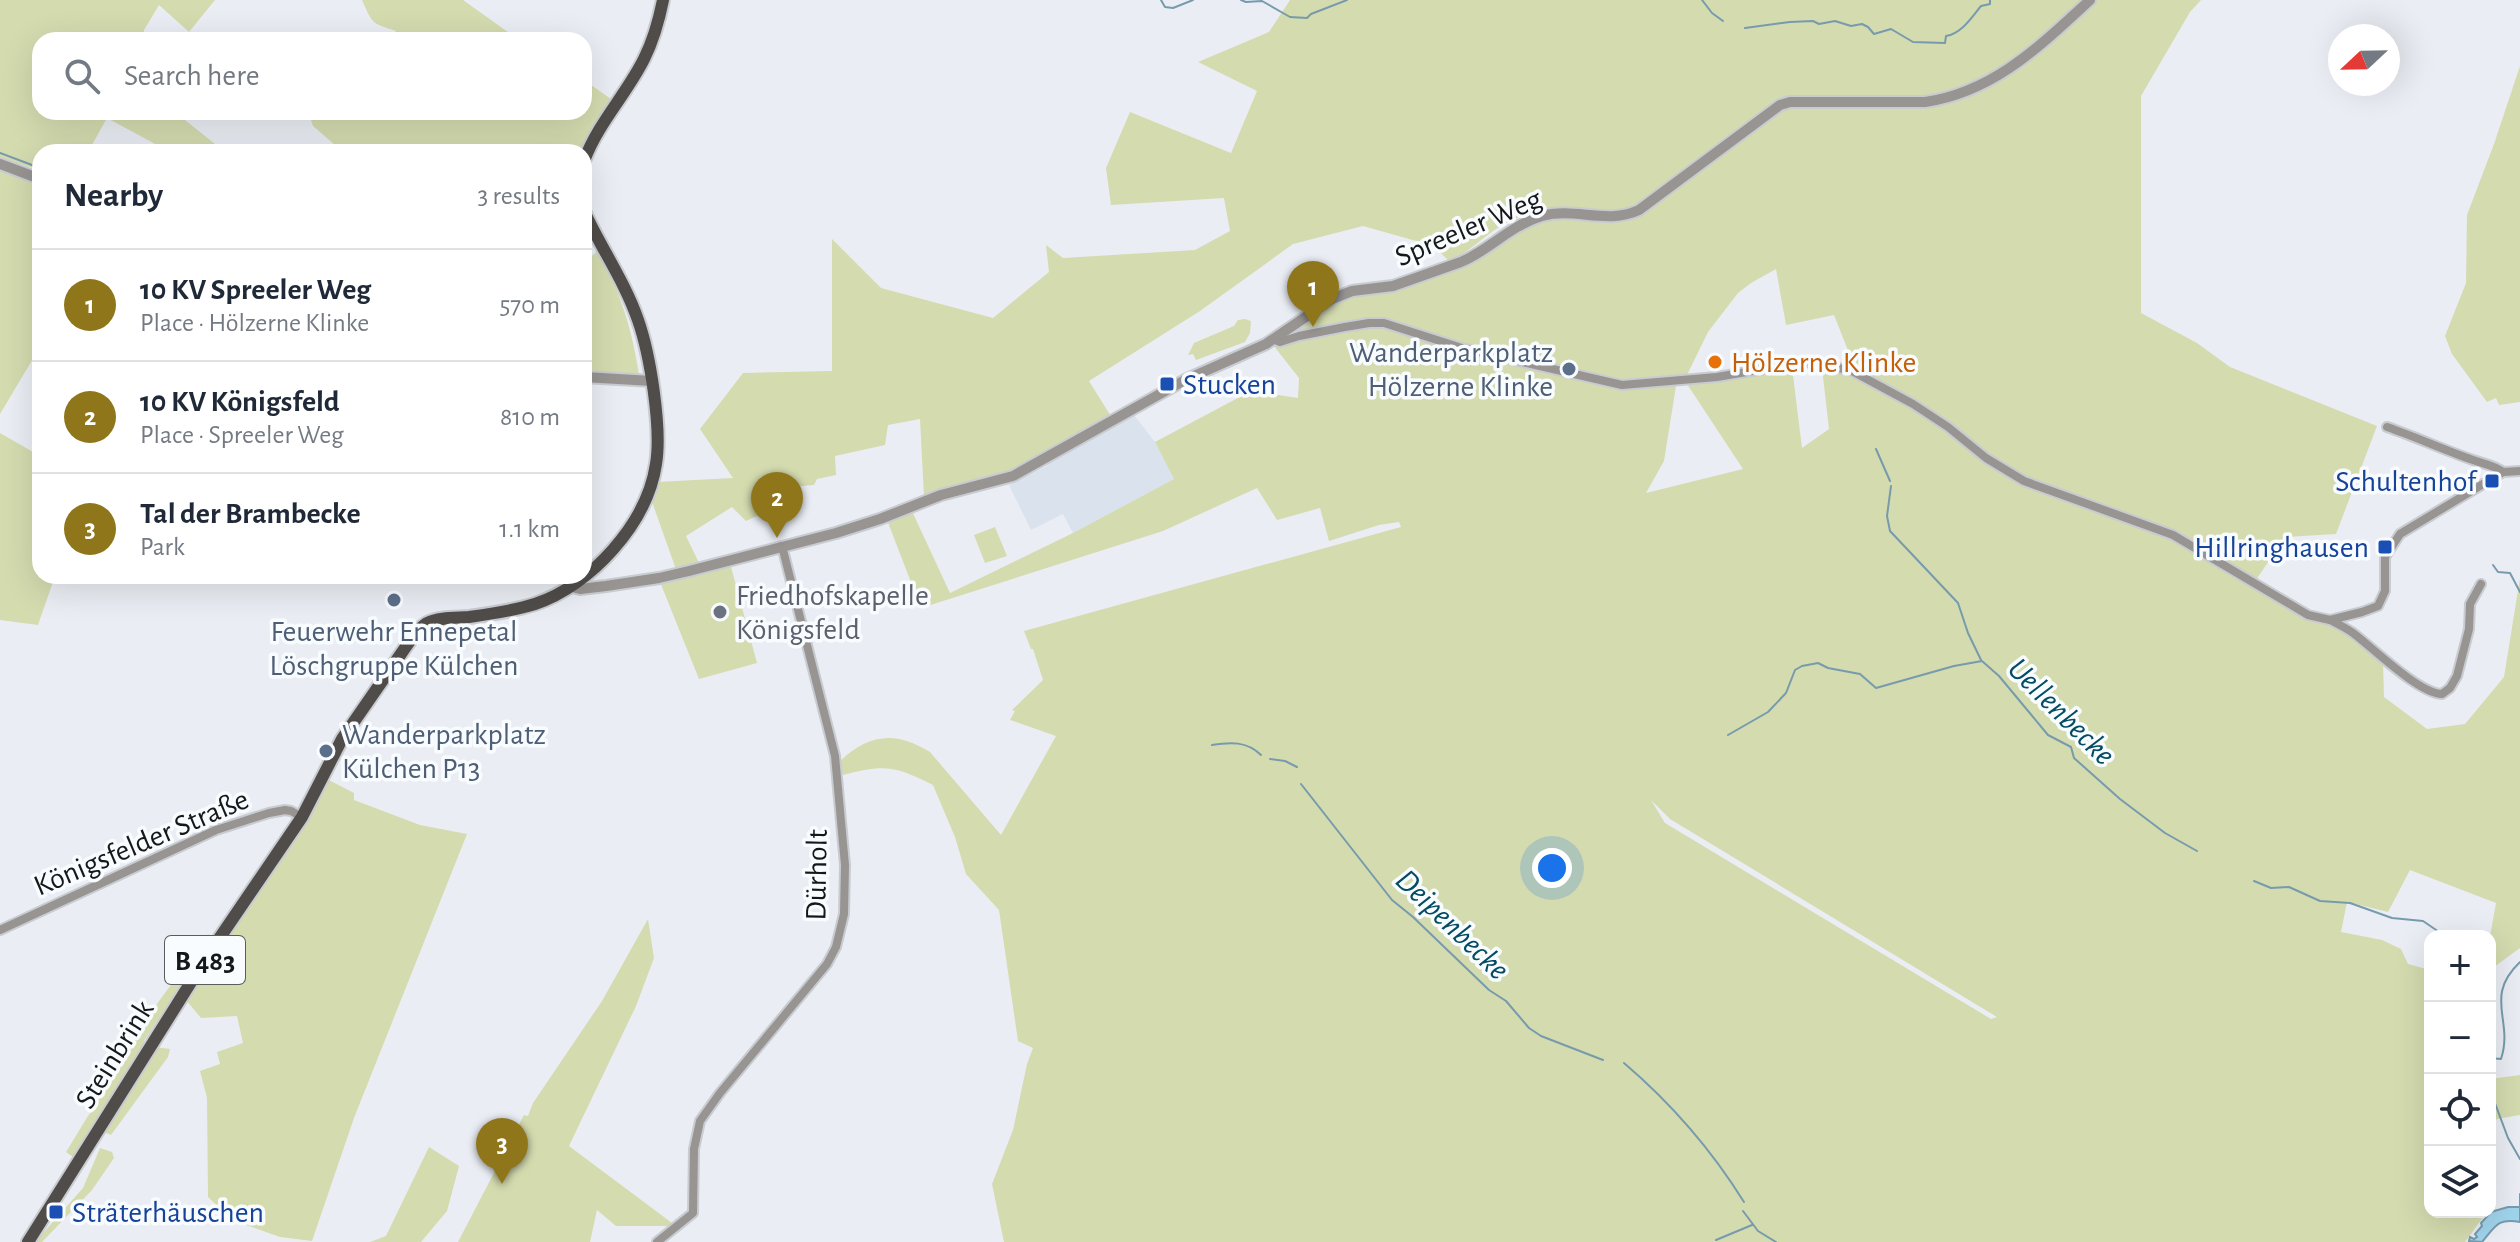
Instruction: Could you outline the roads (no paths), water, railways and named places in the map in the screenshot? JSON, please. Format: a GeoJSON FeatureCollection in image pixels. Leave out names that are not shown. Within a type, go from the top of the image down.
{"type":"FeatureCollection","features":[{"type":"Feature","properties":{"kind":"main road"},"geometry":{"type":"LineString","coordinates":[[591,144],[644,58],[663,0]]}},
{"type":"Feature","properties":{"kind":"main road"},"geometry":{"type":"LineString","coordinates":[[592,227],[635,312],[646,347],[658,448],[647,495],[630,527],[609,554],[592,569]]}},
{"type":"Feature","properties":{"kind":"main road"},"geometry":{"type":"LineString","coordinates":[[572,587],[575,584]]}},
{"type":"Feature","properties":{"kind":"main road","name":"B 483"},"geometry":{"type":"LineString","coordinates":[[302,817],[342,739],[409,642],[427,623],[501,612],[545,601],[572,587]]}},
{"type":"Feature","properties":{"kind":"main road","name":"Steinbrink"},"geometry":{"type":"LineString","coordinates":[[28,1242],[208,955],[302,817]]}},
{"type":"Feature","properties":{"kind":"street","name":"Spreeler Weg"},"geometry":{"type":"LineString","coordinates":[[572,587],[580,589],[659,578],[859,526],[941,495],[1013,476],[1185,380],[1273,339],[1317,307],[1342,294],[1393,286],[1452,265],[1472,257],[1507,231],[1537,218],[1558,213],[1614,217],[1634,213],[1780,105],[1790,102],[1925,102],[1972,89],[2027,58],[2090,0]]}},
{"type":"Feature","properties":{"kind":"street"},"geometry":{"type":"LineString","coordinates":[[0,164],[32,176]]}},
{"type":"Feature","properties":{"kind":"street"},"geometry":{"type":"LineString","coordinates":[[1273,339],[1280,342],[1332,329],[1384,323],[1462,348],[1628,386],[1717,377],[1794,364],[1850,370],[1913,404],[1986,458],[2024,481],[2173,535],[2308,615],[2330,620],[2350,630],[2386,662],[2432,692],[2442,694],[2451,686],[2462,662],[2469,629],[2470,604],[2481,584]]}},
{"type":"Feature","properties":{"kind":"street"},"geometry":{"type":"LineString","coordinates":[[592,377],[652,381]]}},
{"type":"Feature","properties":{"kind":"street"},"geometry":{"type":"LineString","coordinates":[[2387,427],[2503,472]]}},
{"type":"Feature","properties":{"kind":"street"},"geometry":{"type":"LineString","coordinates":[[2330,620],[2378,606],[2385,591],[2385,556],[2400,534],[2503,472],[2519,471]]}},
{"type":"Feature","properties":{"kind":"street","name":"Dürholt"},"geometry":{"type":"LineString","coordinates":[[657,1242],[693,1213],[695,1135],[700,1121],[818,977],[836,947],[841,931],[846,893],[836,768],[782,546]]}},
{"type":"Feature","properties":{"kind":"street","name":"Königsfelder Straße"},"geometry":{"type":"LineString","coordinates":[[0,930],[216,830],[285,810],[302,817]]}},
{"type":"Feature","properties":{"kind":"water"},"geometry":{"type":"Polygon","coordinates":[[[2520,1207],[2520,1222],[2502,1222],[2482,1242],[2469,1241],[2470,1237],[2477,1237],[2475,1234],[2486,1218],[2496,1218],[2496,1211],[2520,1207]]]}},
{"type":"Feature","properties":{"kind":"waterway"},"geometry":{"type":"LineString","coordinates":[[1161,0],[1165,7],[1173,8],[1193,0]]}},
{"type":"Feature","properties":{"kind":"waterway"},"geometry":{"type":"LineString","coordinates":[[1241,0],[1262,1],[1290,17],[1307,18],[1347,0]]}},
{"type":"Feature","properties":{"kind":"waterway"},"geometry":{"type":"LineString","coordinates":[[1702,0],[1723,21]]}},
{"type":"Feature","properties":{"kind":"waterway"},"geometry":{"type":"LineString","coordinates":[[1745,28],[1790,22],[1813,21],[1819,24],[1835,21],[1851,26],[1862,24],[1874,34],[1891,29],[1913,42],[1945,43],[1946,36],[1961,28],[1981,6],[1990,4],[1990,0]]}},
{"type":"Feature","properties":{"kind":"waterway"},"geometry":{"type":"LineString","coordinates":[[0,153],[32,165]]}},
{"type":"Feature","properties":{"kind":"waterway"},"geometry":{"type":"LineString","coordinates":[[1876,449],[1890,481]]}},
{"type":"Feature","properties":{"kind":"waterway"},"geometry":{"type":"LineString","coordinates":[[1891,486],[1887,516],[1890,531],[1958,603],[1981,660]]}},
{"type":"Feature","properties":{"kind":"waterway"},"geometry":{"type":"LineString","coordinates":[[2493,565],[2498,572],[2510,573],[2520,592]]}},
{"type":"Feature","properties":{"kind":"waterway","name":"Uellenbecke"},"geometry":{"type":"LineString","coordinates":[[1728,735],[1768,712],[1786,693],[1795,670],[1802,666],[1818,663],[1860,674],[1876,688],[1982,661],[1999,676],[2048,735],[2071,747],[2074,758],[2120,799],[2165,833],[2197,851]]}},
{"type":"Feature","properties":{"kind":"waterway"},"geometry":{"type":"LineString","coordinates":[[1212,745],[1238,744],[1250,747],[1261,755]]}},
{"type":"Feature","properties":{"kind":"waterway"},"geometry":{"type":"LineString","coordinates":[[1270,759],[1297,767]]}},
{"type":"Feature","properties":{"kind":"waterway","name":"Deipenbecke"},"geometry":{"type":"LineString","coordinates":[[1301,784],[1392,900],[1489,990],[1506,1001],[1529,1028],[1541,1036],[1603,1060]]}},
{"type":"Feature","properties":{"kind":"waterway","name":"Uellenbecke"},"geometry":{"type":"LineString","coordinates":[[2254,881],[2271,888],[2289,887],[2320,901],[2350,903],[2392,918],[2423,921],[2436,930]]}},
{"type":"Feature","properties":{"kind":"waterway"},"geometry":{"type":"LineString","coordinates":[[2496,1059],[2501,1059],[2504,1045],[2503,986],[2520,962]]}},
{"type":"Feature","properties":{"kind":"waterway","name":"Deipenbecke"},"geometry":{"type":"LineString","coordinates":[[1624,1063],[1690,1128],[1744,1202]]}},
{"type":"Feature","properties":{"kind":"waterway","name":"Uellenbecke"},"geometry":{"type":"LineString","coordinates":[[2496,1106],[2520,1159]]}},
{"type":"Feature","properties":{"kind":"waterway","name":"Uellenbecke"},"geometry":{"type":"LineString","coordinates":[[2520,1194],[2520,1209]]}},
{"type":"Feature","properties":{"kind":"waterway","name":"Deipenbecke"},"geometry":{"type":"LineString","coordinates":[[1743,1211],[1758,1231],[1776,1242]]}},
{"type":"Feature","properties":{"kind":"waterway"},"geometry":{"type":"LineString","coordinates":[[1716,1240],[1752,1225]]}},
{"type":"Feature","properties":{"kind":"place","name":"10 KV Spreeler Weg"},"geometry":{"type":"Point","coordinates":[1313,327]}},
{"type":"Feature","properties":{"kind":"place","name":"Hölzerne Klinke"},"geometry":{"type":"Point","coordinates":[1715,362]}},
{"type":"Feature","properties":{"kind":"place","name":"Wanderparkplatz Hölzerne Klinke"},"geometry":{"type":"Point","coordinates":[1569,369]}},
{"type":"Feature","properties":{"kind":"place","name":"Stucken"},"geometry":{"type":"Point","coordinates":[1167,384]}},
{"type":"Feature","properties":{"kind":"place","name":"Schultenhof"},"geometry":{"type":"Point","coordinates":[2492,481]}},
{"type":"Feature","properties":{"kind":"place","name":"10 KV Königsfeld"},"geometry":{"type":"Point","coordinates":[777,538]}},
{"type":"Feature","properties":{"kind":"place","name":"Hillringhausen"},"geometry":{"type":"Point","coordinates":[2385,547]}},
{"type":"Feature","properties":{"kind":"place","name":"Feuerwehr Ennepetal Löschgruppe Külchen"},"geometry":{"type":"Point","coordinates":[394,600]}},
{"type":"Feature","properties":{"kind":"place","name":"Friedhofskapelle Königsfeld"},"geometry":{"type":"Point","coordinates":[720,612]}},
{"type":"Feature","properties":{"kind":"place","name":"Wanderparkplatz Külchen P13"},"geometry":{"type":"Point","coordinates":[326,751]}},
{"type":"Feature","properties":{"kind":"place","name":"Tal der Brambecke"},"geometry":{"type":"Point","coordinates":[502,1184]}},
{"type":"Feature","properties":{"kind":"place","name":"Sträterhäuschen"},"geometry":{"type":"Point","coordinates":[56,1212]}}]}
